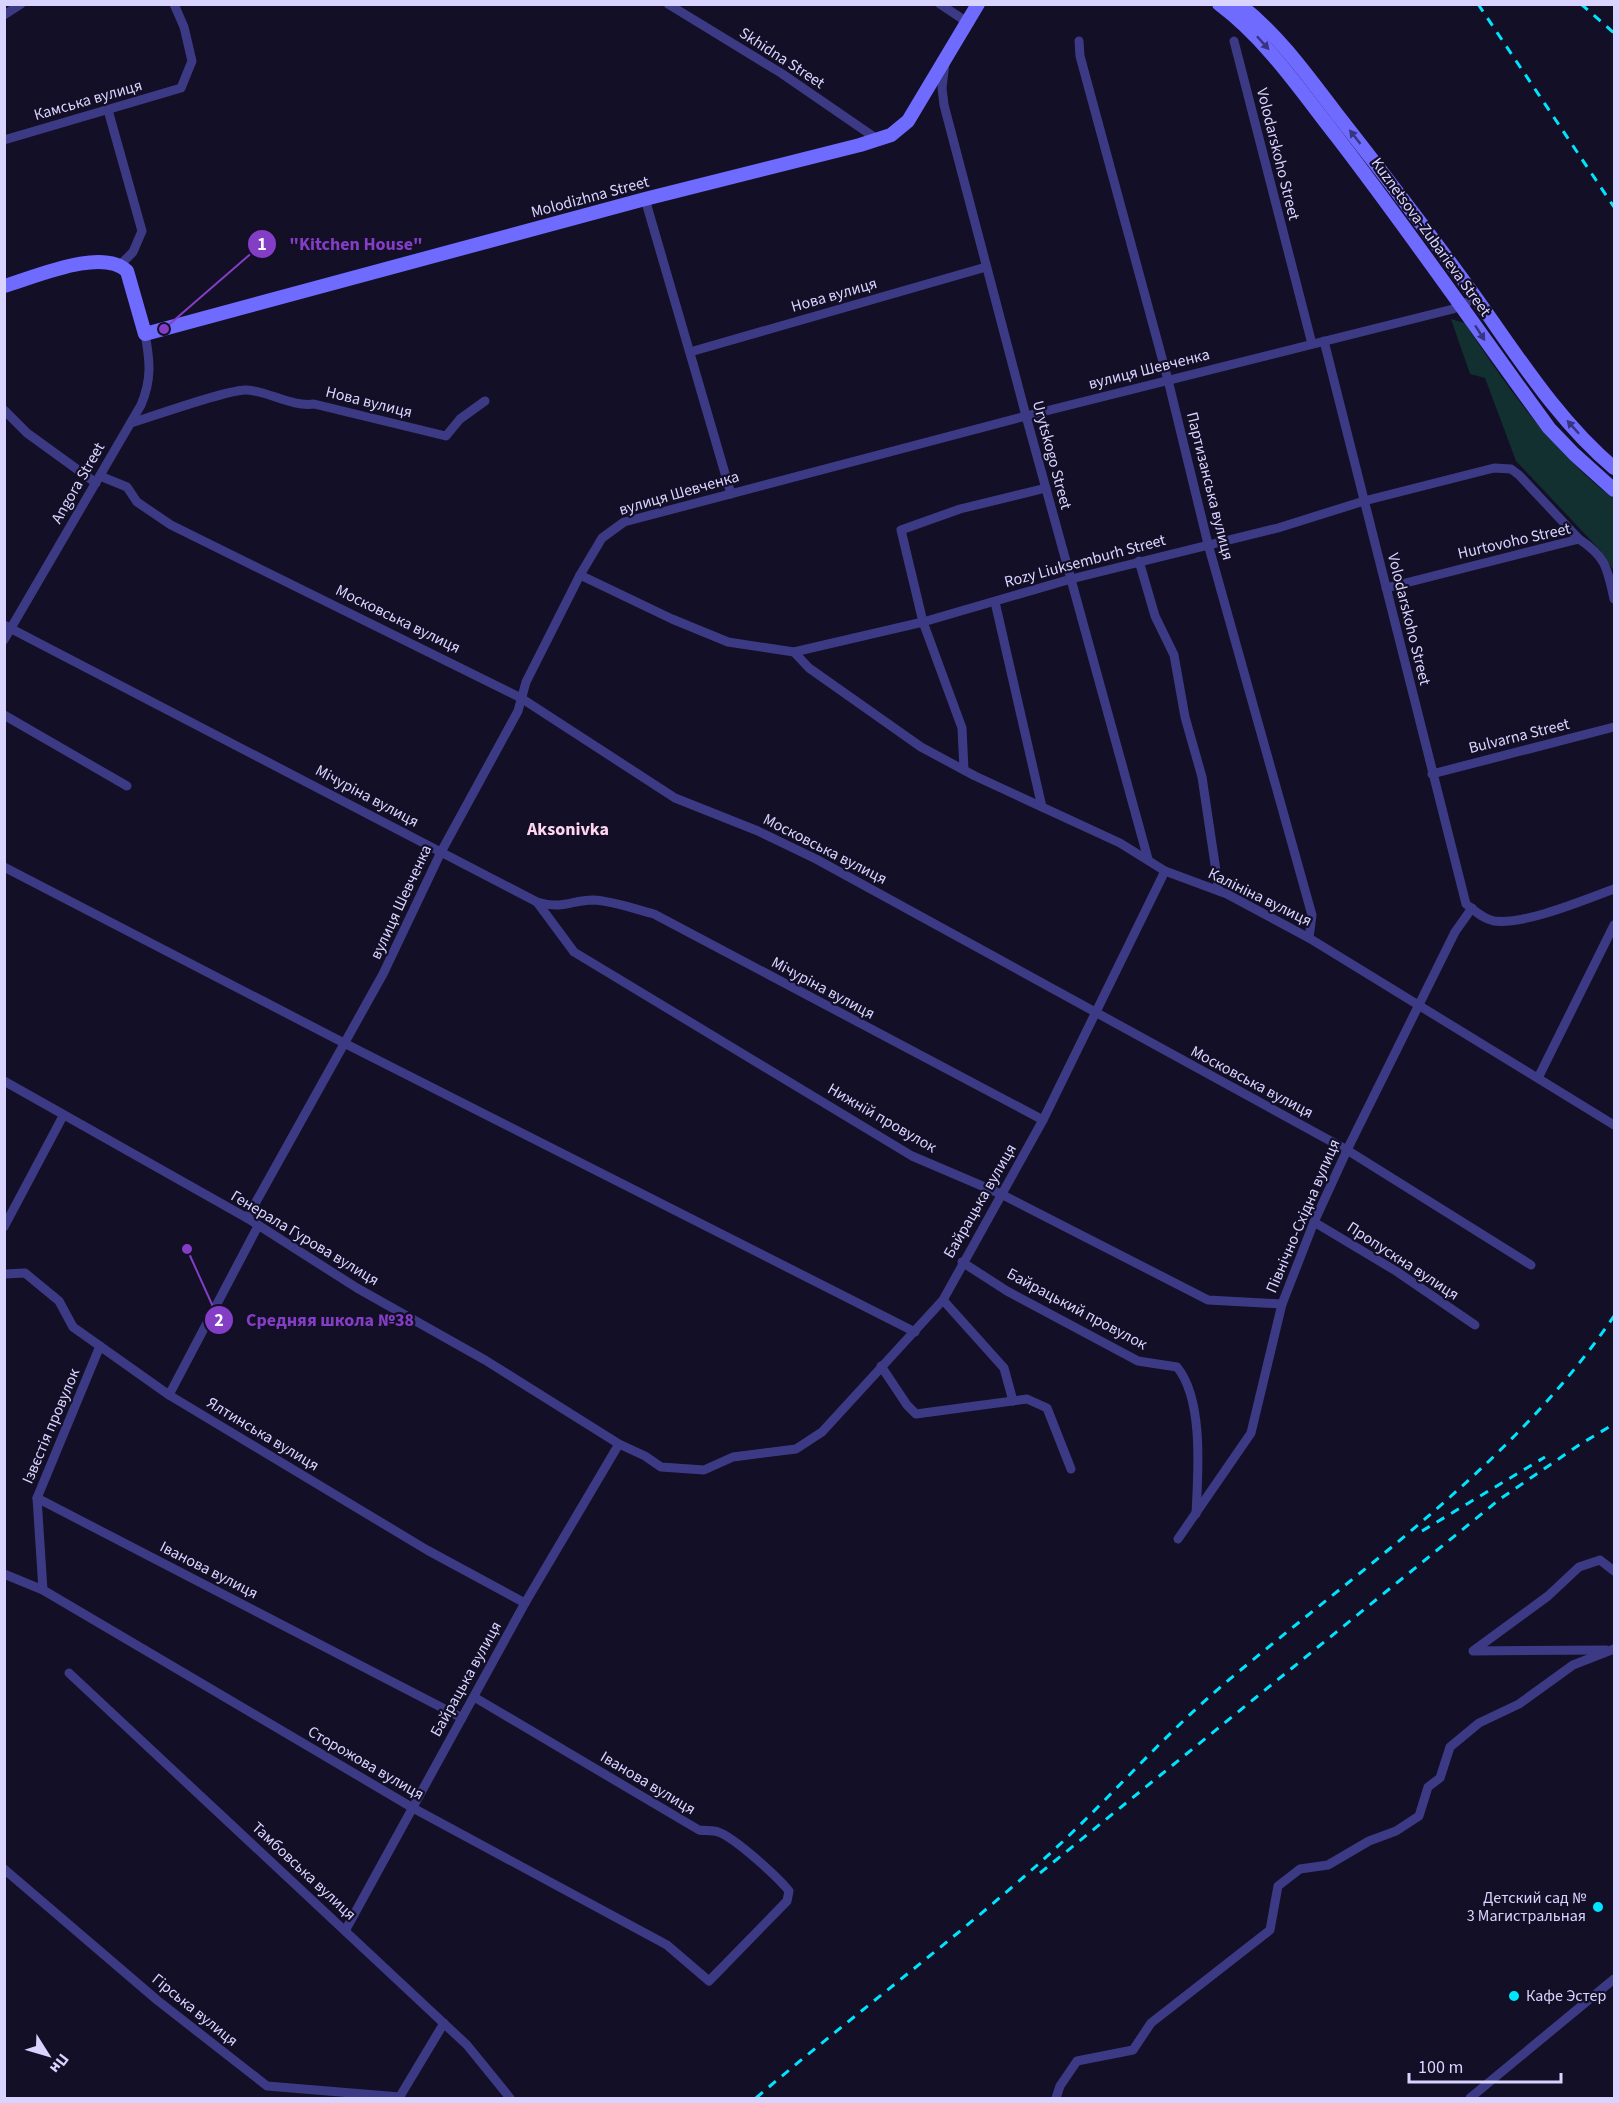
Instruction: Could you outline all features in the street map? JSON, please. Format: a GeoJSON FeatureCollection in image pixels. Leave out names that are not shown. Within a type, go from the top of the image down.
{"type":"FeatureCollection","features":[{"type":"Feature","properties":{"kind":"main road","name":"Molodizhna Street"},"geometry":{"type":"LineString","coordinates":[[145,334],[891,135],[908,121],[978,4]]}},
{"type":"Feature","properties":{"kind":"main road","name":"Kuznetsova-Zubarieva Street"},"geometry":{"type":"LineString","coordinates":[[1219,4],[1248,27],[1274,55],[1406,226],[1549,428],[1614,490]]}},
{"type":"Feature","properties":{"kind":"main road","name":"Kuznetsova-Zubarieva Street"},"geometry":{"type":"LineString","coordinates":[[1239,4],[1265,26],[1291,56],[1397,191],[1535,382],[1573,427],[1614,468]]}},
{"type":"Feature","properties":{"kind":"main road"},"geometry":{"type":"LineString","coordinates":[[4,286],[86,262],[101,260],[120,265],[131,281],[145,334]]}},
{"type":"Feature","properties":{"kind":"street"},"geometry":{"type":"LineString","coordinates":[[4,15],[21,4]]}},
{"type":"Feature","properties":{"kind":"street","name":"Камська вулиця"},"geometry":{"type":"LineString","coordinates":[[4,140],[180,88],[192,61],[184,27],[174,4]]}},
{"type":"Feature","properties":{"kind":"street","name":"Skhidna Street"},"geometry":{"type":"LineString","coordinates":[[668,4],[781,73],[878,140]]}},
{"type":"Feature","properties":{"kind":"street"},"geometry":{"type":"LineString","coordinates":[[940,4],[967,22]]}},
{"type":"Feature","properties":{"kind":"street","name":"Партизанська вулиця"},"geometry":{"type":"LineString","coordinates":[[1079,41],[1080,56],[1168,380],[1208,544],[1312,915],[1310,938]]}},
{"type":"Feature","properties":{"kind":"street","name":"Volodarskoho Street"},"geometry":{"type":"LineString","coordinates":[[1234,41],[1312,344]]}},
{"type":"Feature","properties":{"kind":"street","name":"Urytskogo Street"},"geometry":{"type":"LineString","coordinates":[[945,57],[942,88],[944,105],[1026,416],[1148,859]]}},
{"type":"Feature","properties":{"kind":"street"},"geometry":{"type":"LineString","coordinates":[[108,110],[142,231],[133,252],[120,265]]}},
{"type":"Feature","properties":{"kind":"street"},"geometry":{"type":"LineString","coordinates":[[645,199],[731,494]]}},
{"type":"Feature","properties":{"kind":"street","name":"Нова вулиця"},"geometry":{"type":"LineString","coordinates":[[690,352],[986,267]]}},
{"type":"Feature","properties":{"kind":"street","name":"вулиця Шевченка"},"geometry":{"type":"LineString","coordinates":[[247,1218],[383,974],[441,852],[518,711],[526,682],[580,575],[602,538],[613,528],[624,522],[1026,416],[1463,305],[1476,298]]}},
{"type":"Feature","properties":{"kind":"street","name":"Angora Street"},"geometry":{"type":"LineString","coordinates":[[4,640],[8,626],[131,423],[149,386],[151,364],[145,334]]}},
{"type":"Feature","properties":{"kind":"street","name":"Volodarskoho Street"},"geometry":{"type":"LineString","coordinates":[[1324,341],[1432,774],[1469,906]]}},
{"type":"Feature","properties":{"kind":"street","name":"Нова вулиця"},"geometry":{"type":"LineString","coordinates":[[131,423],[245,389],[285,399],[298,406],[314,404],[446,436],[460,419],[485,401]]}},
{"type":"Feature","properties":{"kind":"street","name":"Московська вулиця"},"geometry":{"type":"LineString","coordinates":[[4,410],[27,433],[98,479],[127,487],[137,502],[171,525],[521,698],[675,798],[758,831],[816,859],[1347,1150],[1531,1265]]}},
{"type":"Feature","properties":{"kind":"street","name":"Rozy Liuksemburh Street"},"geometry":{"type":"LineString","coordinates":[[580,575],[672,619],[728,642],[794,652],[923,622],[1071,579],[1278,528],[1364,501],[1494,468],[1511,469],[1579,539]]}},
{"type":"Feature","properties":{"kind":"street"},"geometry":{"type":"LineString","coordinates":[[963,770],[962,728],[923,622],[901,530],[960,509],[1046,488]]}},
{"type":"Feature","properties":{"kind":"street","name":"Hurtovoho Street"},"geometry":{"type":"LineString","coordinates":[[1386,588],[1579,539],[1601,555],[1614,598]]}},
{"type":"Feature","properties":{"kind":"street"},"geometry":{"type":"LineString","coordinates":[[1139,561],[1155,616],[1174,655],[1185,717],[1202,777],[1219,891]]}},
{"type":"Feature","properties":{"kind":"street"},"geometry":{"type":"LineString","coordinates":[[995,602],[1042,807]]}},
{"type":"Feature","properties":{"kind":"street","name":"Мічуріна вулиця"},"geometry":{"type":"LineString","coordinates":[[8,626],[537,902],[564,907],[591,900],[611,902],[654,914],[1043,1120]]}},
{"type":"Feature","properties":{"kind":"street","name":"Калініна вулиця"},"geometry":{"type":"LineString","coordinates":[[794,652],[809,668],[921,747],[963,770],[1148,859],[1165,871],[1219,891],[1310,938],[1614,1125]]}},
{"type":"Feature","properties":{"kind":"street"},"geometry":{"type":"LineString","coordinates":[[4,716],[127,786]]}},
{"type":"Feature","properties":{"kind":"street","name":"Bulvarna Street"},"geometry":{"type":"LineString","coordinates":[[1432,774],[1614,727]]}},
{"type":"Feature","properties":{"kind":"street"},"geometry":{"type":"LineString","coordinates":[[4,867],[344,1043],[915,1332]]}},
{"type":"Feature","properties":{"kind":"street","name":"Байрацька вулиця"},"geometry":{"type":"LineString","coordinates":[[733,1457],[796,1449],[822,1432],[943,1300],[962,1262],[1043,1120],[1165,871]]}},
{"type":"Feature","properties":{"kind":"street"},"geometry":{"type":"LineString","coordinates":[[1469,906],[1493,921],[1523,918],[1614,889]]}},
{"type":"Feature","properties":{"kind":"street","name":"Нижній провулок"},"geometry":{"type":"LineString","coordinates":[[537,902],[574,952],[912,1156],[1001,1194],[1208,1300],[1282,1304]]}},
{"type":"Feature","properties":{"kind":"street","name":"Північно-Східна вулиця"},"geometry":{"type":"LineString","coordinates":[[1178,1539],[1251,1432],[1282,1304],[1314,1222],[1347,1150],[1469,906]]}},
{"type":"Feature","properties":{"kind":"street"},"geometry":{"type":"LineString","coordinates":[[1538,1078],[1614,925]]}},
{"type":"Feature","properties":{"kind":"street","name":"Генерала Гурова вулиця"},"geometry":{"type":"LineString","coordinates":[[4,1081],[247,1218],[357,1288],[485,1360],[619,1444],[645,1456],[661,1467],[704,1470],[733,1457]]}},
{"type":"Feature","properties":{"kind":"street"},"geometry":{"type":"LineString","coordinates":[[4,1227],[63,1116]]}},
{"type":"Feature","properties":{"kind":"street","name":"Пропускна вулиця"},"geometry":{"type":"LineString","coordinates":[[1314,1222],[1396,1271],[1475,1325]]}},
{"type":"Feature","properties":{"kind":"street"},"geometry":{"type":"LineString","coordinates":[[169,1395],[258,1226]]}},
{"type":"Feature","properties":{"kind":"street","name":"Байрацький провулок"},"geometry":{"type":"LineString","coordinates":[[962,1262],[1007,1291],[1138,1361],[1177,1367],[1188,1380],[1195,1426],[1199,1465],[1196,1514]]}},
{"type":"Feature","properties":{"kind":"street","name":"Ялтинська вулиця"},"geometry":{"type":"LineString","coordinates":[[4,1274],[25,1273],[59,1301],[74,1327],[169,1395],[427,1550],[525,1603]]}},
{"type":"Feature","properties":{"kind":"street"},"geometry":{"type":"LineString","coordinates":[[943,1300],[1004,1368],[1013,1401]]}},
{"type":"Feature","properties":{"kind":"street","name":"Ізвєстія провулок"},"geometry":{"type":"LineString","coordinates":[[43,1590],[37,1498],[100,1346]]}},
{"type":"Feature","properties":{"kind":"street"},"geometry":{"type":"LineString","coordinates":[[881,1366],[907,1405],[916,1414],[1027,1399],[1047,1408],[1071,1469]]}},
{"type":"Feature","properties":{"kind":"street","name":"Байрацька вулиця"},"geometry":{"type":"LineString","coordinates":[[345,1930],[525,1603],[619,1444]]}},
{"type":"Feature","properties":{"kind":"street","name":"Іванова вулиця"},"geometry":{"type":"LineString","coordinates":[[37,1498],[462,1718]]}},
{"type":"Feature","properties":{"kind":"street"},"geometry":{"type":"LineString","coordinates":[[1614,1571],[1600,1560],[1579,1567],[1548,1596],[1473,1651],[1614,1649]]}},
{"type":"Feature","properties":{"kind":"street","name":"Сторожова вулиця"},"geometry":{"type":"LineString","coordinates":[[4,1575],[43,1590],[413,1808],[667,1945],[709,1981]]}},
{"type":"Feature","properties":{"kind":"street"},"geometry":{"type":"LineString","coordinates":[[1056,2098],[1060,2086],[1077,2061],[1133,2050],[1151,2023],[1270,1930],[1278,1886],[1300,1869],[1328,1865],[1369,1841],[1396,1831],[1419,1816],[1428,1787],[1440,1778],[1450,1747],[1479,1723],[1519,1704],[1573,1665],[1614,1649]]}},
{"type":"Feature","properties":{"kind":"street","name":"Тамбовська вулиця"},"geometry":{"type":"LineString","coordinates":[[69,1673],[467,2045],[510,2098]]}},
{"type":"Feature","properties":{"kind":"street","name":"Іванова вулиця"},"geometry":{"type":"LineString","coordinates":[[474,1697],[699,1830],[718,1832],[732,1840],[780,1880],[789,1891],[788,1901],[709,1981]]}},
{"type":"Feature","properties":{"kind":"street","name":"Гірська вулиця"},"geometry":{"type":"LineString","coordinates":[[4,1869],[157,2000],[267,2086],[400,2098]]}},
{"type":"Feature","properties":{"kind":"street"},"geometry":{"type":"LineString","coordinates":[[1470,2098],[1614,1979]]}},
{"type":"Feature","properties":{"kind":"street"},"geometry":{"type":"LineString","coordinates":[[400,2098],[444,2023]]}},
{"type":"Feature","properties":{"kind":"green space"},"geometry":{"type":"Polygon","coordinates":[[[1451,319],[1465,323],[1532,418],[1571,461],[1614,499],[1614,571],[1600,550],[1516,461],[1485,378],[1470,374],[1451,319]]]}},
{"type":"Feature","properties":{"kind":"railway"},"geometry":{"type":"LineString","coordinates":[[1478,4],[1614,207]]}},
{"type":"Feature","properties":{"kind":"railway"},"geometry":{"type":"LineString","coordinates":[[1581,4],[1614,33]]}},
{"type":"Feature","properties":{"kind":"railway"},"geometry":{"type":"LineString","coordinates":[[756,2098],[1001,1897],[1083,1822],[1199,1706],[1381,1556],[1482,1468],[1574,1370],[1614,1316]]}},
{"type":"Feature","properties":{"kind":"railway"},"geometry":{"type":"LineString","coordinates":[[1040,1873],[1500,1499],[1614,1424]]}},
{"type":"Feature","properties":{"kind":"railway"},"geometry":{"type":"LineString","coordinates":[[1422,1531],[1545,1457]]}},
{"type":"Feature","properties":{"kind":"place","name":"\"Kitchen House\""},"geometry":{"type":"Point","coordinates":[164,329]}},
{"type":"Feature","properties":{"kind":"place","name":"Средняя школа №38"},"geometry":{"type":"Point","coordinates":[187,1249]}},
{"type":"Feature","properties":{"kind":"place","name":"Детский сад № 3 Магистральная"},"geometry":{"type":"Point","coordinates":[1598,1907]}},
{"type":"Feature","properties":{"kind":"place","name":"Кафе Эстер"},"geometry":{"type":"Point","coordinates":[1514,1996]}},
{"type":"Feature","properties":{"kind":"district","name":"Aksonіvka"},"geometry":{"type":"Point","coordinates":[568,829]}}]}
